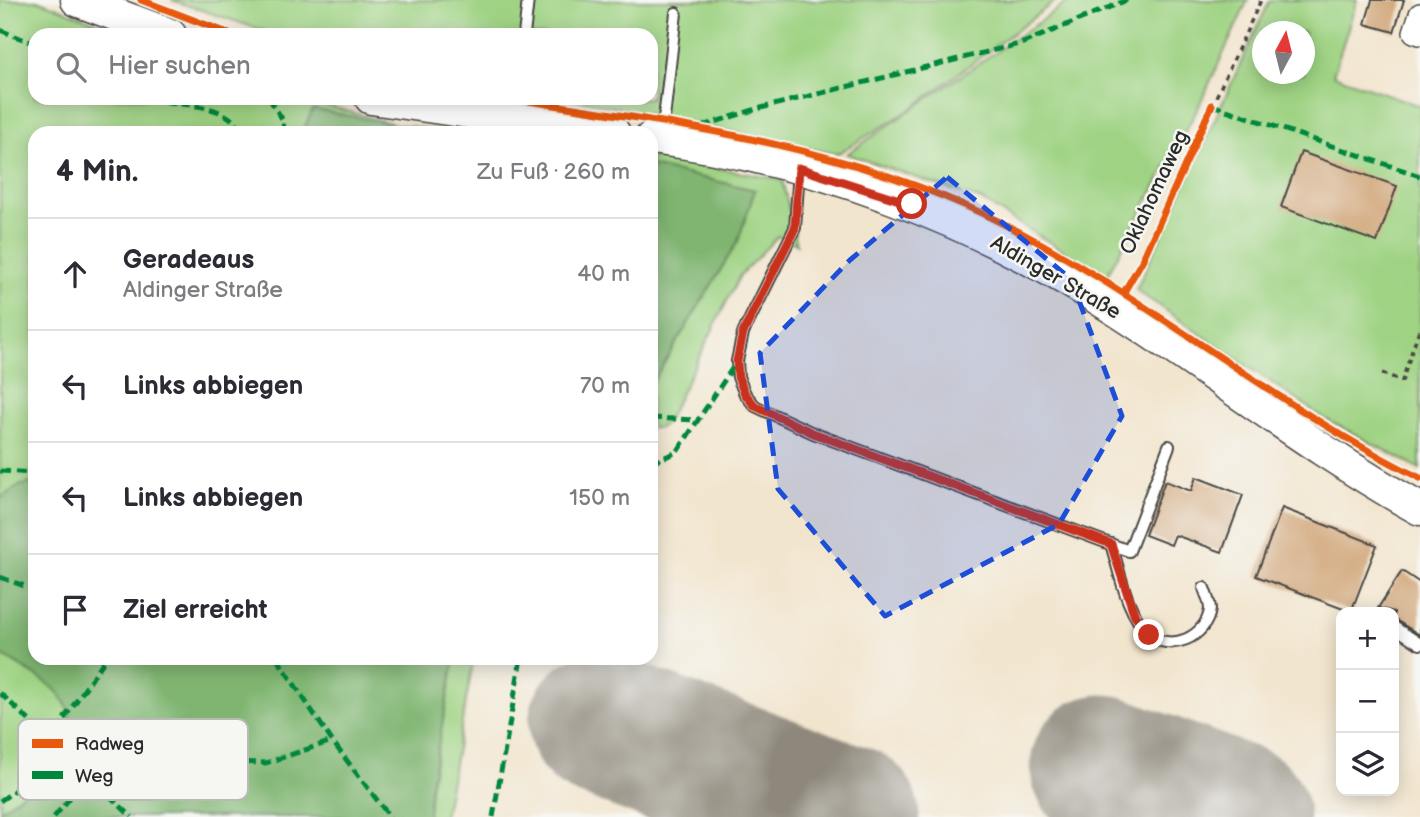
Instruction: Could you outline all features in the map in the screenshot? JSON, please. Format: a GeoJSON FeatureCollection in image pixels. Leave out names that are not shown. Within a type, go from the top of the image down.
{"type":"FeatureCollection","features":[{"type":"Feature","properties":{"kind":"main road"},"geometry":{"type":"LineString","coordinates":[[76,0],[151,28]]}},
{"type":"Feature","properties":{"kind":"main road"},"geometry":{"type":"LineString","coordinates":[[462,105],[514,109],[585,126]]}},
{"type":"Feature","properties":{"kind":"main road","name":"Aldinger Straße"},"geometry":{"type":"LineString","coordinates":[[658,139],[799,168],[912,204],[966,227],[1064,278],[1115,309],[1304,439],[1420,509]]}},
{"type":"Feature","properties":{"kind":"street"},"geometry":{"type":"LineString","coordinates":[[1420,14],[1414,32],[1420,34]]}},
{"type":"Feature","properties":{"kind":"lane"},"geometry":{"type":"LineString","coordinates":[[525,28],[528,0]]}},
{"type":"Feature","properties":{"kind":"lane"},"geometry":{"type":"LineString","coordinates":[[658,126],[676,13]]}},
{"type":"Feature","properties":{"kind":"lane"},"geometry":{"type":"LineString","coordinates":[[799,168],[795,228],[743,333],[737,361],[738,377],[745,394],[755,406],[813,433],[1129,551],[1169,446]]}},
{"type":"Feature","properties":{"kind":"lane"},"geometry":{"type":"LineString","coordinates":[[1111,544],[1135,616],[1149,635],[1170,643],[1191,638],[1204,626],[1210,607],[1203,588]]}},
{"type":"Feature","properties":{"kind":"lane"},"geometry":{"type":"LineString","coordinates":[[1399,630],[1420,644]]}},
{"type":"Feature","properties":{"kind":"path"},"geometry":{"type":"LineString","coordinates":[[1382,373],[1402,381],[1420,327]]}},
{"type":"Feature","properties":{"kind":"highlighted area"},"geometry":{"type":"Polygon","coordinates":[[[947,177],[1071,279],[1122,416],[1059,524],[885,616],[778,489],[760,353],[850,260],[947,177]]]}},
{"type":"Feature","properties":{"kind":"green space"},"geometry":{"type":"Polygon","coordinates":[[[0,0],[37,0],[111,28],[28,28],[28,105],[324,105],[408,126],[28,126],[28,665],[473,665],[444,817],[0,817],[0,0]]]}},
{"type":"Feature","properties":{"kind":"green space"},"geometry":{"type":"Polygon","coordinates":[[[171,0],[1057,0],[908,111],[837,154],[604,105],[658,105],[658,28],[256,28],[171,0]]]}},
{"type":"Feature","properties":{"kind":"green space"},"geometry":{"type":"Polygon","coordinates":[[[1071,0],[1248,0],[1199,106],[1106,277],[981,200],[847,154],[1071,0]]]}},
{"type":"Feature","properties":{"kind":"green space"},"geometry":{"type":"Polygon","coordinates":[[[1270,0],[1357,0],[1333,75],[1420,106],[1420,469],[1322,417],[1136,290],[1252,39],[1252,84],[1315,84],[1315,21],[1260,21],[1270,0]]]}},
{"type":"Feature","properties":{"kind":"green space"},"geometry":{"type":"Polygon","coordinates":[[[313,109],[400,126],[305,126],[313,109]]]}},
{"type":"Feature","properties":{"kind":"green space"},"geometry":{"type":"Polygon","coordinates":[[[658,157],[782,180],[797,244],[778,236],[740,275],[668,419],[660,428],[658,157]]]}},
{"type":"Feature","properties":{"kind":"green space"},"geometry":{"type":"Polygon","coordinates":[[[658,168],[755,190],[738,241],[658,373],[658,168]]]}},
{"type":"Feature","properties":{"kind":"green space"},"geometry":{"type":"Polygon","coordinates":[[[28,484],[28,665],[454,665],[430,788],[428,817],[0,817],[0,810],[18,796],[18,800],[248,800],[248,719],[69,719],[68,710],[54,689],[0,654],[0,498],[28,484]]]}},
{"type":"Feature","properties":{"kind":"building"},"geometry":{"type":"Polygon","coordinates":[[[1372,0],[1404,0],[1394,32],[1365,24],[1372,0]]]}},
{"type":"Feature","properties":{"kind":"building"},"geometry":{"type":"Polygon","coordinates":[[[1301,152],[1397,186],[1377,242],[1281,207],[1301,152]]]}},
{"type":"Feature","properties":{"kind":"building"},"geometry":{"type":"Polygon","coordinates":[[[1196,477],[1243,495],[1222,552],[1175,535],[1171,545],[1145,535],[1165,481],[1191,491],[1196,477]]]}},
{"type":"Feature","properties":{"kind":"building"},"geometry":{"type":"Polygon","coordinates":[[[1282,508],[1377,545],[1353,607],[1338,607],[1256,576],[1282,508]]]}},
{"type":"Feature","properties":{"kind":"building"},"geometry":{"type":"Polygon","coordinates":[[[1402,571],[1420,583],[1420,635],[1399,622],[1399,607],[1379,607],[1402,571]]]}},
{"type":"Feature","properties":{"kind":"runway"},"geometry":{"type":"LineString","coordinates":[[601,725],[847,817]]}},
{"type":"Feature","properties":{"kind":"runway"},"geometry":{"type":"LineString","coordinates":[[1103,767],[1237,817]]}},
{"type":"Feature","properties":{"kind":"marked path"},"geometry":{"type":"LineString","coordinates":[[702,126],[757,109],[1023,43],[1127,0]]}},
{"type":"Feature","properties":{"kind":"marked path"},"geometry":{"type":"LineString","coordinates":[[0,30],[28,41]]}},
{"type":"Feature","properties":{"kind":"marked path"},"geometry":{"type":"LineString","coordinates":[[189,105],[214,110],[238,126]]}},
{"type":"Feature","properties":{"kind":"marked path"},"geometry":{"type":"LineString","coordinates":[[273,105],[284,122],[283,126]]}},
{"type":"Feature","properties":{"kind":"marked path"},"geometry":{"type":"LineString","coordinates":[[1212,105],[1420,176]]}},
{"type":"Feature","properties":{"kind":"marked path"},"geometry":{"type":"LineString","coordinates":[[658,460],[677,452],[737,361]]}},
{"type":"Feature","properties":{"kind":"marked path"},"geometry":{"type":"LineString","coordinates":[[658,418],[698,420]]}},
{"type":"Feature","properties":{"kind":"marked path"},"geometry":{"type":"LineString","coordinates":[[0,471],[28,473]]}},
{"type":"Feature","properties":{"kind":"marked path"},"geometry":{"type":"LineString","coordinates":[[0,577],[28,587]]}},
{"type":"Feature","properties":{"kind":"marked path"},"geometry":{"type":"LineString","coordinates":[[64,719],[101,665]]}},
{"type":"Feature","properties":{"kind":"marked path"},"geometry":{"type":"LineString","coordinates":[[282,665],[332,741],[390,817]]}},
{"type":"Feature","properties":{"kind":"marked path"},"geometry":{"type":"LineString","coordinates":[[493,817],[520,665]]}},
{"type":"Feature","properties":{"kind":"marked path"},"geometry":{"type":"LineString","coordinates":[[0,693],[28,719]]}},
{"type":"Feature","properties":{"kind":"marked path"},"geometry":{"type":"LineString","coordinates":[[248,762],[266,763],[332,741]]}},
{"type":"Feature","properties":{"kind":"marked path"},"geometry":{"type":"LineString","coordinates":[[0,801],[18,785]]}},
{"type":"Feature","properties":{"kind":"marked path"},"geometry":{"type":"LineString","coordinates":[[54,817],[68,800]]}},
{"type":"Feature","properties":{"kind":"marked path"},"geometry":{"type":"LineString","coordinates":[[114,800],[132,817]]}},
{"type":"Feature","properties":{"kind":"cycle path"},"geometry":{"type":"LineString","coordinates":[[141,0],[215,28]]}},
{"type":"Feature","properties":{"kind":"cycle path"},"geometry":{"type":"LineString","coordinates":[[553,105],[692,127],[754,140],[874,171],[933,192],[1046,246],[1153,312],[1310,416],[1420,478]]}},
{"type":"Feature","properties":{"kind":"cycle path","name":"Oklahomaweg"},"geometry":{"type":"LineString","coordinates":[[1124,292],[1142,261],[1212,105]]}},
{"type":"Feature","properties":{"kind":"route"},"geometry":{"type":"LineString","coordinates":[[912,204],[799,168],[795,228],[743,333],[737,361],[738,377],[745,394],[755,406],[813,433],[1111,544],[1135,616],[1149,635]]}}]}
